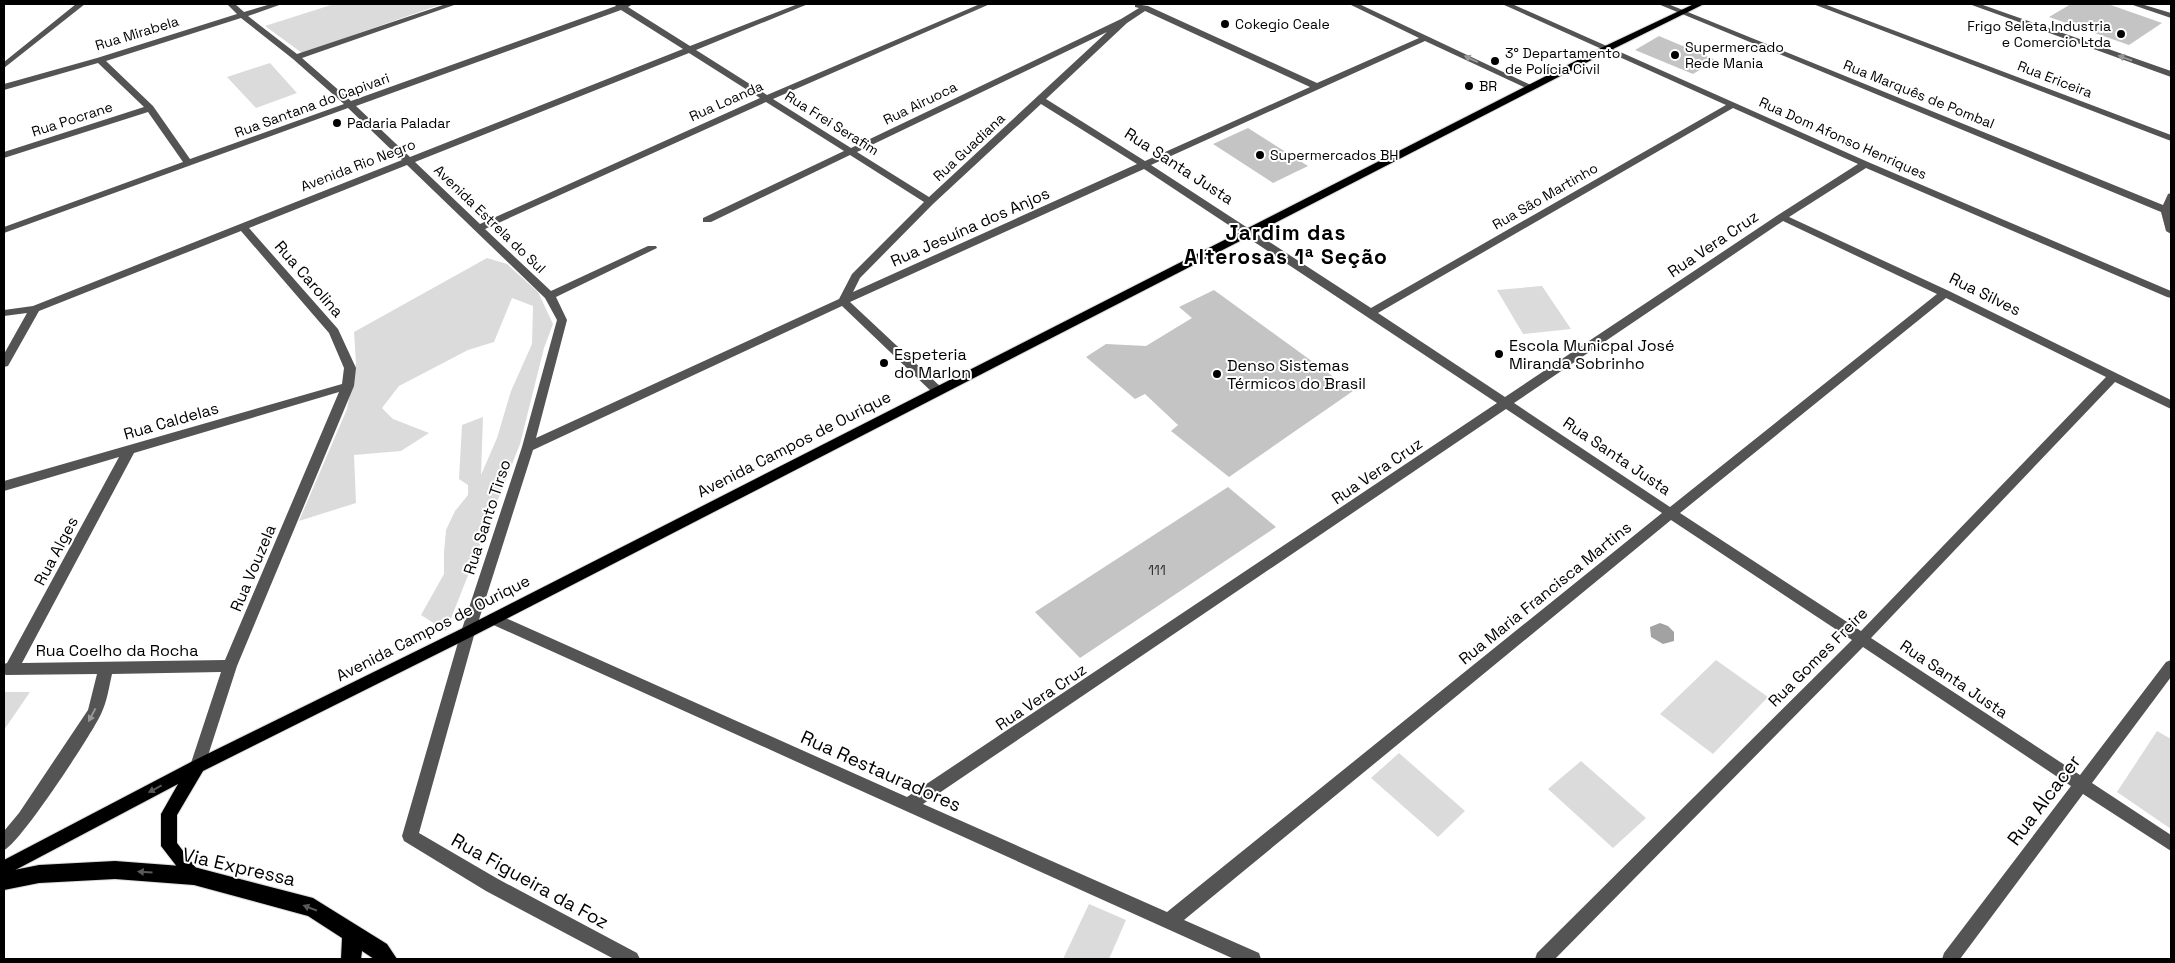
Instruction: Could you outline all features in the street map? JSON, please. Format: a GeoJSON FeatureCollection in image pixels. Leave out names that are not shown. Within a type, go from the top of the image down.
{"type":"FeatureCollection","features":[{"type":"Feature","properties":{"kind":"highway","name":"Via Expressa"},"geometry":{"type":"LineString","coordinates":[[4,881],[39,874],[115,870],[194,876],[313,908],[380,951],[387,959]]}},
{"type":"Feature","properties":{"kind":"highway"},"geometry":{"type":"LineString","coordinates":[[351,959],[352,932]]}},
{"type":"Feature","properties":{"kind":"main road","name":"Avenida Campos de Ourique"},"geometry":{"type":"LineString","coordinates":[[4,868],[198,766],[494,619],[1531,87],[1700,4]]}},
{"type":"Feature","properties":{"kind":"main road"},"geometry":{"type":"LineString","coordinates":[[194,876],[169,846],[169,814],[198,766]]}},
{"type":"Feature","properties":{"kind":"street"},"geometry":{"type":"LineString","coordinates":[[4,66],[81,4]]}},
{"type":"Feature","properties":{"kind":"street","name":"Avenida Estrela do Sul"},"geometry":{"type":"LineString","coordinates":[[231,4],[242,15],[296,57],[351,106],[550,296]]}},
{"type":"Feature","properties":{"kind":"street","name":"Rua Mirabela"},"geometry":{"type":"LineString","coordinates":[[4,87],[100,60],[278,4]]}},
{"type":"Feature","properties":{"kind":"street"},"geometry":{"type":"LineString","coordinates":[[296,57],[453,4]]}},
{"type":"Feature","properties":{"kind":"street","name":"Avenida Rio Negro"},"geometry":{"type":"LineString","coordinates":[[4,313],[34,309],[804,4]]}},
{"type":"Feature","properties":{"kind":"street","name":"Rua Loanda"},"geometry":{"type":"LineString","coordinates":[[479,228],[767,98],[986,4]]}},
{"type":"Feature","properties":{"kind":"street"},"geometry":{"type":"LineString","coordinates":[[1353,4],[1531,87]]}},
{"type":"Feature","properties":{"kind":"street","name":"Rua Dom Afonso Henriques"},"geometry":{"type":"LineString","coordinates":[[1506,4],[1865,164],[2171,295]]}},
{"type":"Feature","properties":{"kind":"street","name":"Rua Marquês de Pombal"},"geometry":{"type":"LineString","coordinates":[[1662,4],[2166,210]]}},
{"type":"Feature","properties":{"kind":"street","name":"Rua Ericeira"},"geometry":{"type":"LineString","coordinates":[[1817,4],[2171,138]]}},
{"type":"Feature","properties":{"kind":"street"},"geometry":{"type":"LineString","coordinates":[[1973,4],[2171,74]]}},
{"type":"Feature","properties":{"kind":"street"},"geometry":{"type":"LineString","coordinates":[[2134,4],[2171,16]]}},
{"type":"Feature","properties":{"kind":"street","name":"Rua Frei Serafim"},"geometry":{"type":"LineString","coordinates":[[623,5],[688,50],[930,202]]}},
{"type":"Feature","properties":{"kind":"street","name":"Rua Santana do Capivari"},"geometry":{"type":"LineString","coordinates":[[4,230],[351,106],[623,5]]}},
{"type":"Feature","properties":{"kind":"street"},"geometry":{"type":"LineString","coordinates":[[1140,6],[1318,87]]}},
{"type":"Feature","properties":{"kind":"street","name":"Rua Airuoca"},"geometry":{"type":"LineString","coordinates":[[707,220],[1124,21],[1140,6]]}},
{"type":"Feature","properties":{"kind":"street","name":"Rua Guadiana"},"geometry":{"type":"LineString","coordinates":[[843,301],[856,276],[930,202],[1124,21]]}},
{"type":"Feature","properties":{"kind":"street","name":"Rua Jesuína dos Anjos"},"geometry":{"type":"LineString","coordinates":[[528,448],[843,301],[1426,38]]}},
{"type":"Feature","properties":{"kind":"street"},"geometry":{"type":"LineString","coordinates":[[100,60],[150,108],[188,163]]}},
{"type":"Feature","properties":{"kind":"street","name":"Rua Santa Justa"},"geometry":{"type":"LineString","coordinates":[[1041,100],[1146,164],[2171,844]]}},
{"type":"Feature","properties":{"kind":"street","name":"Rua São Martinho"},"geometry":{"type":"LineString","coordinates":[[1370,313],[1734,104]]}},
{"type":"Feature","properties":{"kind":"street","name":"Rua Pocrane"},"geometry":{"type":"LineString","coordinates":[[4,155],[150,108]]}},
{"type":"Feature","properties":{"kind":"street","name":"Rua Vera Cruz"},"geometry":{"type":"LineString","coordinates":[[908,805],[1782,217],[1865,164]]}},
{"type":"Feature","properties":{"kind":"street"},"geometry":{"type":"LineString","coordinates":[[2171,196],[2166,210],[2171,231]]}},
{"type":"Feature","properties":{"kind":"street","name":"Rua Silves"},"geometry":{"type":"LineString","coordinates":[[1782,217],[1945,293],[2171,404]]}},
{"type":"Feature","properties":{"kind":"street","name":"Rua Carolina"},"geometry":{"type":"LineString","coordinates":[[242,226],[334,332],[350,368],[348,386]]}},
{"type":"Feature","properties":{"kind":"street"},"geometry":{"type":"LineString","coordinates":[[550,296],[652,248]]}},
{"type":"Feature","properties":{"kind":"street","name":"Rua Maria Francisca Martins"},"geometry":{"type":"LineString","coordinates":[[1169,921],[1945,293]]}},
{"type":"Feature","properties":{"kind":"street","name":"Rua Santo Tirso"},"geometry":{"type":"LineString","coordinates":[[410,836],[468,632],[528,448],[562,320],[550,296]]}},
{"type":"Feature","properties":{"kind":"street"},"geometry":{"type":"LineString","coordinates":[[843,301],[938,391]]}},
{"type":"Feature","properties":{"kind":"street"},"geometry":{"type":"LineString","coordinates":[[4,363],[34,309]]}},
{"type":"Feature","properties":{"kind":"street","name":"Rua Gomes Freire"},"geometry":{"type":"LineString","coordinates":[[1543,959],[1862,639],[2114,376]]}},
{"type":"Feature","properties":{"kind":"street","name":"Rua Caldelas"},"geometry":{"type":"LineString","coordinates":[[4,486],[348,386]]}},
{"type":"Feature","properties":{"kind":"street","name":"Rua Vouzela"},"geometry":{"type":"LineString","coordinates":[[198,766],[230,666],[348,386]]}},
{"type":"Feature","properties":{"kind":"street","name":"Rua Alges"},"geometry":{"type":"LineString","coordinates":[[8,668],[130,450]]}},
{"type":"Feature","properties":{"kind":"street","name":"Rua Restauradores"},"geometry":{"type":"LineString","coordinates":[[494,619],[1253,959]]}},
{"type":"Feature","properties":{"kind":"street","name":"Rua Coelho da Rocha"},"geometry":{"type":"LineString","coordinates":[[8,668],[230,666]]}},
{"type":"Feature","properties":{"kind":"street","name":"Rua Alcacer"},"geometry":{"type":"LineString","coordinates":[[1950,959],[2171,666]]}},
{"type":"Feature","properties":{"kind":"street"},"geometry":{"type":"LineString","coordinates":[[4,843],[25,818],[95,712],[106,668]]}},
{"type":"Feature","properties":{"kind":"street","name":"Rua Figueira da Foz"},"geometry":{"type":"LineString","coordinates":[[410,836],[492,885],[631,959]]}},
{"type":"Feature","properties":{"kind":"shaded area"},"geometry":{"type":"Polygon","coordinates":[[[334,4],[442,4],[302,53],[265,26],[334,4]]]}},
{"type":"Feature","properties":{"kind":"shaded area"},"geometry":{"type":"Polygon","coordinates":[[[270,63],[297,93],[256,108],[227,77],[270,63]]]}},
{"type":"Feature","properties":{"kind":"shaded area"},"geometry":{"type":"Polygon","coordinates":[[[487,258],[507,264],[538,292],[553,324],[544,348],[520,444],[446,631],[421,615],[444,574],[446,530],[455,511],[468,495],[468,485],[459,479],[462,425],[483,417],[481,475],[497,438],[511,391],[532,344],[533,306],[512,298],[494,342],[468,350],[399,386],[382,408],[393,419],[429,433],[401,451],[354,455],[356,503],[299,521],[347,409],[356,363],[354,332],[487,258]]]}},
{"type":"Feature","properties":{"kind":"shaded area"},"geometry":{"type":"Polygon","coordinates":[[[1542,286],[1571,329],[1523,334],[1497,290],[1542,286]]]}},
{"type":"Feature","properties":{"kind":"shaded area"},"geometry":{"type":"Polygon","coordinates":[[[1660,623],[1668,626],[1674,632],[1674,641],[1663,644],[1651,637],[1650,627],[1660,623]]]}},
{"type":"Feature","properties":{"kind":"shaded area"},"geometry":{"type":"Polygon","coordinates":[[[1716,660],[1768,697],[1713,754],[1660,714],[1716,660]]]}},
{"type":"Feature","properties":{"kind":"shaded area"},"geometry":{"type":"Polygon","coordinates":[[[4,692],[30,692],[4,730],[4,692]]]}},
{"type":"Feature","properties":{"kind":"shaded area"},"geometry":{"type":"Polygon","coordinates":[[[2157,731],[2171,739],[2171,829],[2117,792],[2157,731]]]}},
{"type":"Feature","properties":{"kind":"shaded area"},"geometry":{"type":"Polygon","coordinates":[[[1399,753],[1465,811],[1438,837],[1371,778],[1399,753]]]}},
{"type":"Feature","properties":{"kind":"shaded area"},"geometry":{"type":"Polygon","coordinates":[[[1581,761],[1646,818],[1613,848],[1548,789],[1581,761]]]}},
{"type":"Feature","properties":{"kind":"shaded area"},"geometry":{"type":"Polygon","coordinates":[[[1089,904],[1126,920],[1109,959],[1063,959],[1089,904]]]}},
{"type":"Feature","properties":{"kind":"building","name":"Frigo Seleta Industria e Comercio Ltda"},"geometry":{"type":"Polygon","coordinates":[[[2071,4],[2108,4],[2162,23],[2129,45],[2049,17],[2071,4]]]}},
{"type":"Feature","properties":{"kind":"building","name":"Supermercado Rede Mania"},"geometry":{"type":"Polygon","coordinates":[[[1659,36],[1716,60],[1693,74],[1635,50],[1659,36]]]}},
{"type":"Feature","properties":{"kind":"building","name":"Supermercados BH"},"geometry":{"type":"Polygon","coordinates":[[[1248,128],[1308,166],[1273,183],[1213,144],[1248,128]]]}},
{"type":"Feature","properties":{"kind":"building","name":"Denso Sistemas Térmicos do Brasil"},"geometry":{"type":"Polygon","coordinates":[[[1214,290],[1353,391],[1229,477],[1171,431],[1178,425],[1145,394],[1135,399],[1086,357],[1106,344],[1146,346],[1192,318],[1179,307],[1214,290]]]}},
{"type":"Feature","properties":{"kind":"building"},"geometry":{"type":"Polygon","coordinates":[[[1228,487],[1276,527],[1080,658],[1035,612],[1228,487]]]}},
{"type":"Feature","properties":{"kind":"place","name":"Cokegio Ceale"},"geometry":{"type":"Point","coordinates":[1225,24]}},
{"type":"Feature","properties":{"kind":"place","name":"Frigo Seleta Industria e Comercio Ltda"},"geometry":{"type":"Point","coordinates":[2121,34]}},
{"type":"Feature","properties":{"kind":"place","name":"Supermercado Rede Mania"},"geometry":{"type":"Point","coordinates":[1675,55]}},
{"type":"Feature","properties":{"kind":"place","name":"3° Departamento de Polícia Civil"},"geometry":{"type":"Point","coordinates":[1495,61]}},
{"type":"Feature","properties":{"kind":"place","name":"BR"},"geometry":{"type":"Point","coordinates":[1469,86]}},
{"type":"Feature","properties":{"kind":"place","name":"Padaria Paladar"},"geometry":{"type":"Point","coordinates":[337,123]}},
{"type":"Feature","properties":{"kind":"place","name":"Supermercados BH"},"geometry":{"type":"Point","coordinates":[1260,155]}},
{"type":"Feature","properties":{"kind":"place","name":"Escola Municpal José Miranda Sobrinho"},"geometry":{"type":"Point","coordinates":[1499,354]}},
{"type":"Feature","properties":{"kind":"place","name":"Espeteria do Marlon"},"geometry":{"type":"Point","coordinates":[884,363]}},
{"type":"Feature","properties":{"kind":"place","name":"Denso Sistemas Térmicos do Brasil"},"geometry":{"type":"Point","coordinates":[1217,374]}},
{"type":"Feature","properties":{"kind":"district","name":"Jardim das Alterosas 1ª Seção"},"geometry":{"type":"Point","coordinates":[1286,244]}}]}
